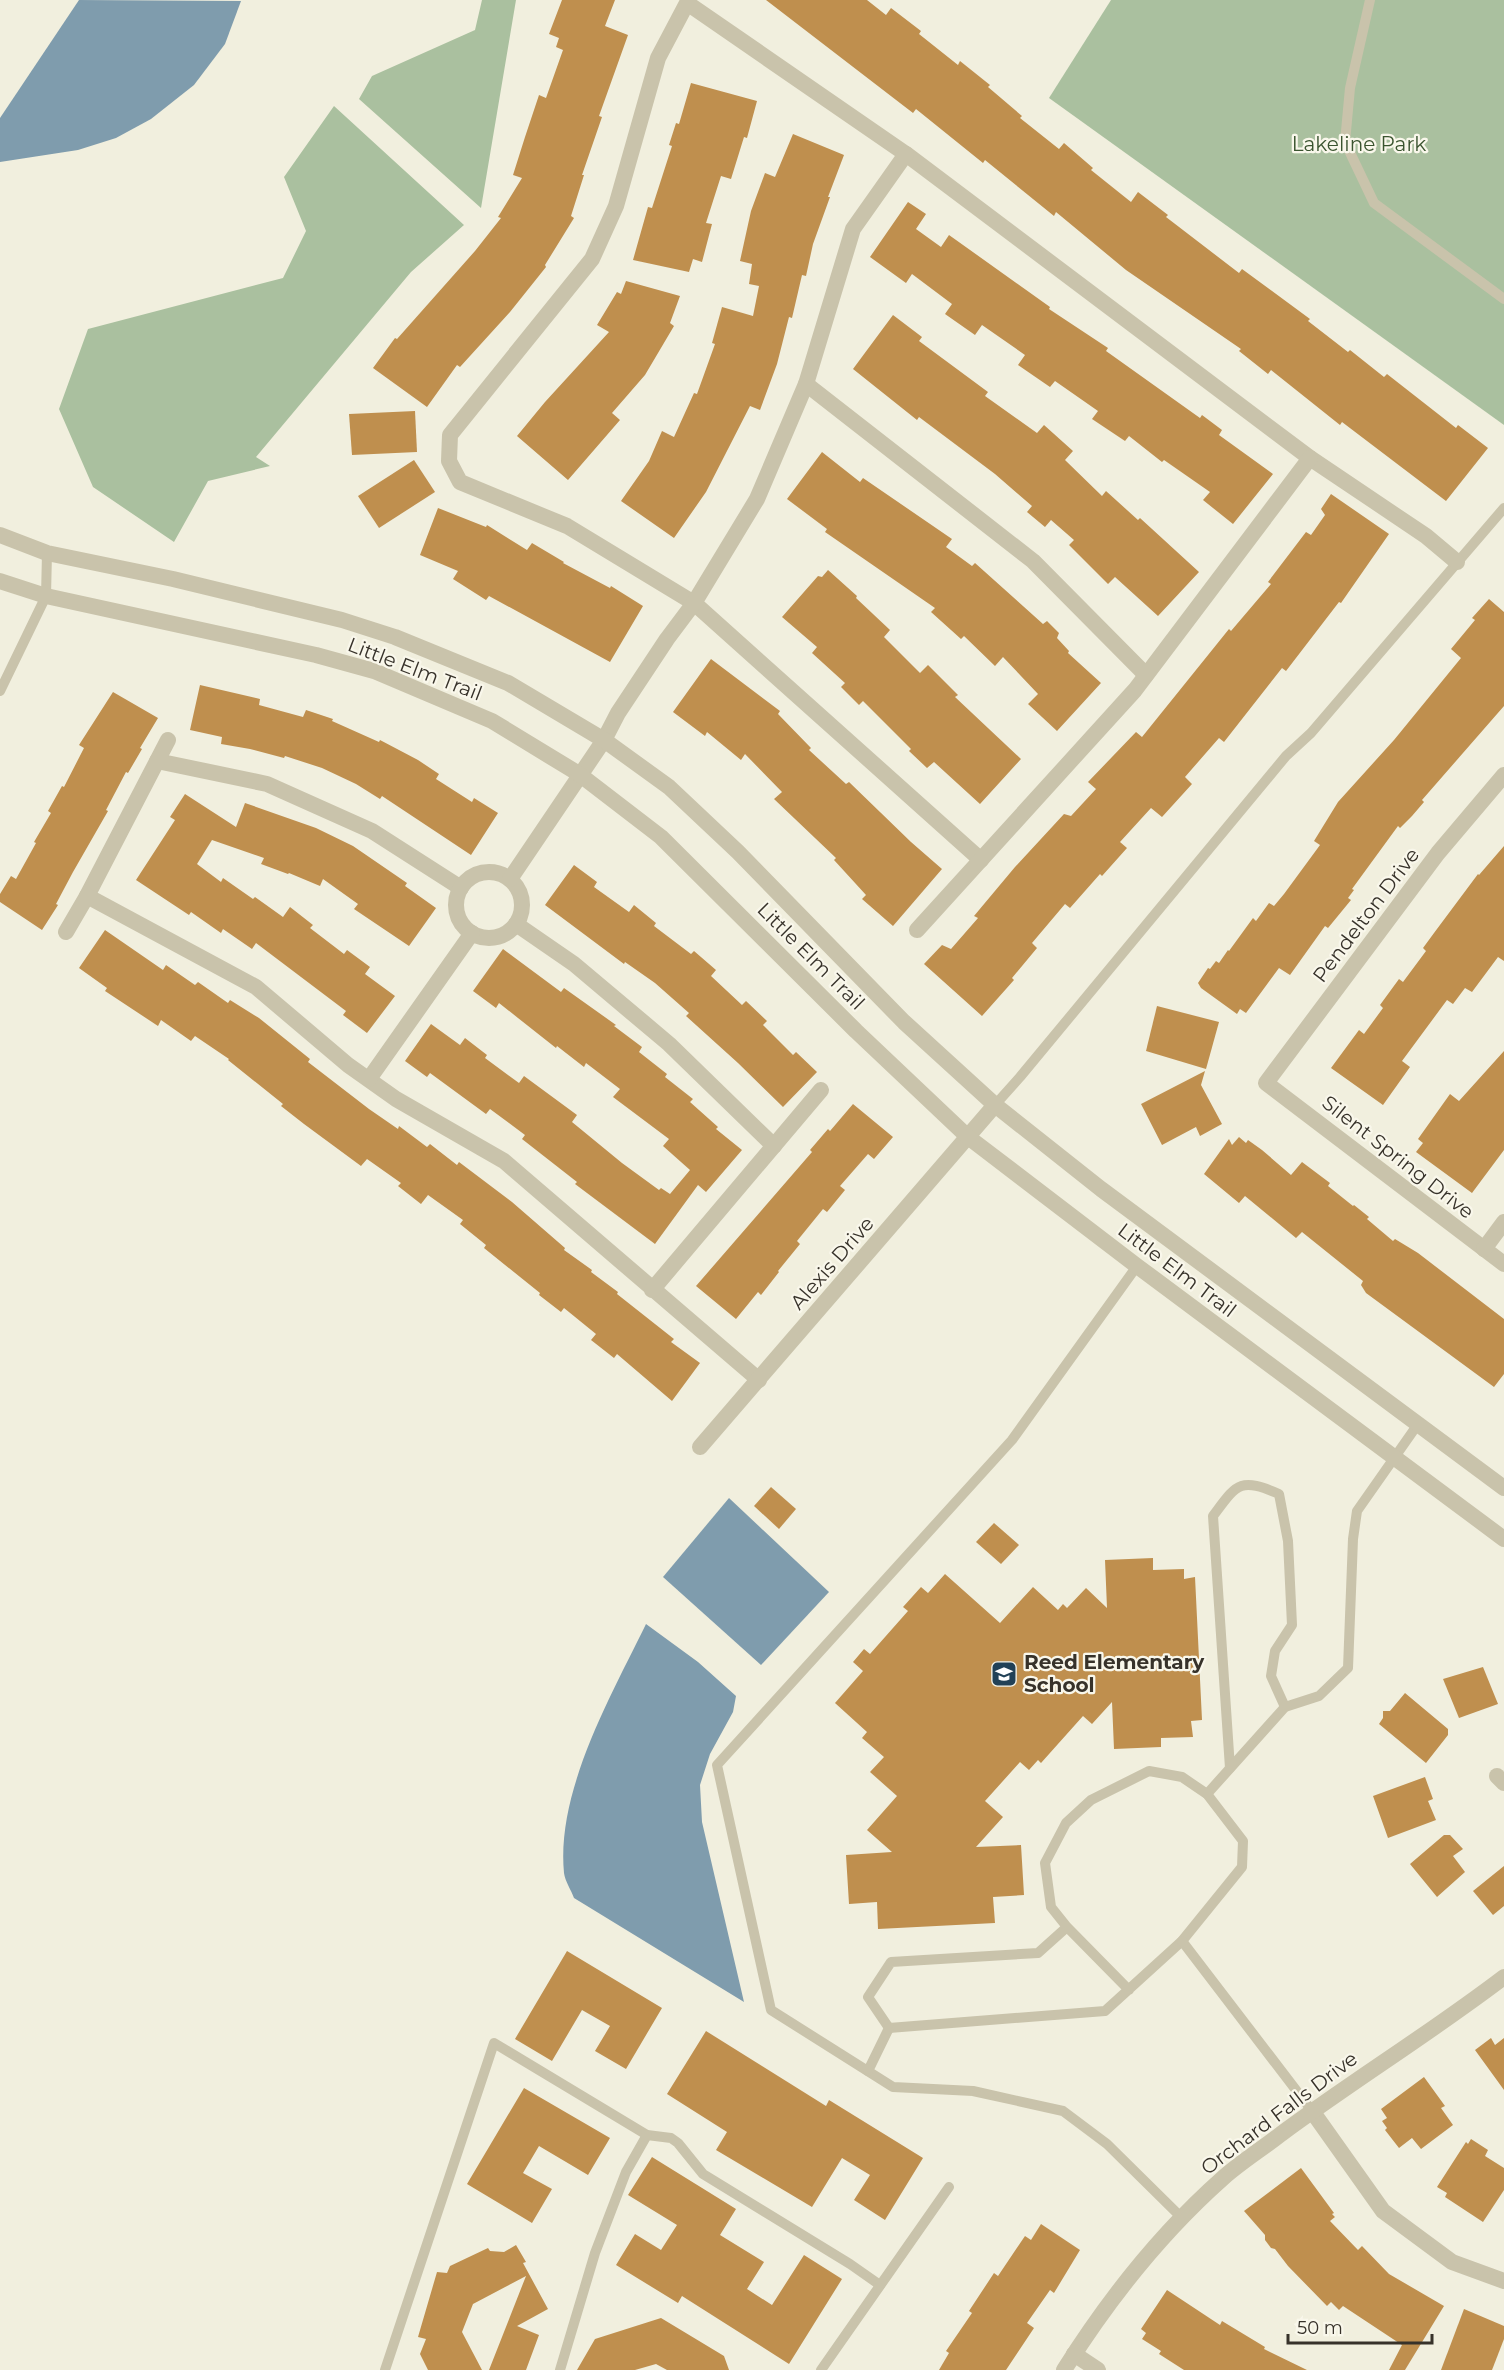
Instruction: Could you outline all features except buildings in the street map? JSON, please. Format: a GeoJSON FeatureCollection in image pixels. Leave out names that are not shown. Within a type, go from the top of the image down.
{"type":"FeatureCollection","features":[{"type":"Feature","properties":{"kind":"street"},"geometry":{"type":"LineString","coordinates":[[981,860],[694,603],[567,526],[460,482],[449,461],[450,435],[592,259],[615,206],[658,58],[687,3],[906,154],[1311,458],[1426,536],[1457,562]]}},
{"type":"Feature","properties":{"kind":"street"},"geometry":{"type":"LineString","coordinates":[[510,879],[604,740],[618,712],[694,603],[757,499],[806,384],[853,229],[906,154]]}},
{"type":"Feature","properties":{"kind":"street"},"geometry":{"type":"LineString","coordinates":[[806,384],[1033,561],[1146,675]]}},
{"type":"Feature","properties":{"kind":"street"},"geometry":{"type":"LineString","coordinates":[[917,930],[1146,675],[1311,458]]}},
{"type":"Feature","properties":{"kind":"street","name":"Little Elm Trail"},"geometry":{"type":"LineString","coordinates":[[0,535],[47,553],[173,579],[342,620],[395,637],[508,683],[604,740],[669,787],[738,852],[904,1022],[995,1105],[1101,1189],[1504,1488]]}},
{"type":"Feature","properties":{"kind":"street","name":"Little Elm Trail"},"geometry":{"type":"LineString","coordinates":[[0,581],[46,596],[316,655],[374,671],[492,722],[579,774],[661,837],[856,1032],[968,1137],[1394,1459],[1504,1539]]}},
{"type":"Feature","properties":{"kind":"street"},"geometry":{"type":"LineString","coordinates":[[66,932],[168,740]]}},
{"type":"Feature","properties":{"kind":"street"},"geometry":{"type":"LineString","coordinates":[[157,761],[267,784],[372,831],[461,888]]}},
{"type":"Feature","properties":{"kind":"street","name":"Pendelton Drive"},"geometry":{"type":"LineString","coordinates":[[1266,1083],[1438,853],[1504,775]]}},
{"type":"Feature","properties":{"kind":"street"},"geometry":{"type":"LineString","coordinates":[[489,872],[501,874],[510,879],[521,896],[520,915],[516,924],[500,936],[490,938],[472,933],[459,917],[457,897],[461,888],[468,879],[478,874],[489,872]]}},
{"type":"Feature","properties":{"kind":"street"},"geometry":{"type":"LineString","coordinates":[[87,896],[256,987],[348,1065],[396,1099],[504,1161],[759,1380]]}},
{"type":"Feature","properties":{"kind":"street"},"geometry":{"type":"LineString","coordinates":[[516,924],[574,964],[669,1044],[774,1146]]}},
{"type":"Feature","properties":{"kind":"street"},"geometry":{"type":"LineString","coordinates":[[369,1079],[472,933]]}},
{"type":"Feature","properties":{"kind":"street","name":"Silent Spring Drive"},"geometry":{"type":"LineString","coordinates":[[1266,1083],[1504,1264]]}},
{"type":"Feature","properties":{"kind":"street"},"geometry":{"type":"LineString","coordinates":[[652,1290],[821,1090]]}},
{"type":"Feature","properties":{"kind":"street","name":"Alexis Drive"},"geometry":{"type":"LineString","coordinates":[[700,1447],[995,1105]]}},
{"type":"Feature","properties":{"kind":"street"},"geometry":{"type":"LineString","coordinates":[[1484,1249],[1504,1222]]}},
{"type":"Feature","properties":{"kind":"street","name":"Orchard Falls Drive"},"geometry":{"type":"LineString","coordinates":[[1064,2370],[1138,2267],[1182,2218],[1224,2177],[1312,2111],[1459,2011],[1504,1977]]}},
{"type":"Feature","properties":{"kind":"street"},"geometry":{"type":"LineString","coordinates":[[1312,2111],[1383,2211],[1452,2262],[1504,2281]]}},
{"type":"Feature","properties":{"kind":"street"},"geometry":{"type":"LineString","coordinates":[[1074,2354],[1098,2370]]}},
{"type":"Feature","properties":{"kind":"lane"},"geometry":{"type":"LineString","coordinates":[[1370,0],[1350,88],[1345,141],[1374,203],[1504,299]]}},
{"type":"Feature","properties":{"kind":"lane"},"geometry":{"type":"LineString","coordinates":[[995,1105],[1286,756],[1311,733],[1504,508]]}},
{"type":"Feature","properties":{"kind":"lane"},"geometry":{"type":"LineString","coordinates":[[1,684],[46,596],[47,553]]}},
{"type":"Feature","properties":{"kind":"lane"},"geometry":{"type":"LineString","coordinates":[[1137,1266],[1012,1440],[717,1765],[771,2010],[893,2087],[973,2091],[1063,2110],[1107,2144],[1182,2218]]}},
{"type":"Feature","properties":{"kind":"lane"},"geometry":{"type":"LineString","coordinates":[[1207,1794],[1285,1707],[1319,1696],[1348,1668],[1353,1539],[1358,1511],[1418,1424]]}},
{"type":"Feature","properties":{"kind":"lane"},"geometry":{"type":"LineString","coordinates":[[1230,1768],[1213,1516],[1233,1489],[1255,1484],[1279,1494],[1288,1541],[1292,1625],[1275,1651],[1271,1676],[1285,1707]]}},
{"type":"Feature","properties":{"kind":"lane"},"geometry":{"type":"LineString","coordinates":[[889,2028],[1106,2011],[1182,1941],[1242,1867],[1244,1842],[1207,1794],[1182,1777],[1149,1771],[1091,1800],[1066,1823],[1045,1863],[1051,1907],[1067,1927],[1129,1989]]}},
{"type":"Feature","properties":{"kind":"lane"},"geometry":{"type":"LineString","coordinates":[[889,2028],[868,1997],[891,1962],[1038,1953],[1067,1927]]}},
{"type":"Feature","properties":{"kind":"lane"},"geometry":{"type":"LineString","coordinates":[[1182,1941],[1312,2111]]}},
{"type":"Feature","properties":{"kind":"lane"},"geometry":{"type":"LineString","coordinates":[[868,2071],[889,2028]]}},
{"type":"Feature","properties":{"kind":"lane"},"geometry":{"type":"LineString","coordinates":[[385,2370],[494,2043],[646,2135],[671,2138],[678,2143],[703,2174],[850,2264],[880,2285]]}},
{"type":"Feature","properties":{"kind":"lane"},"geometry":{"type":"LineString","coordinates":[[560,2370],[595,2253],[626,2172],[646,2135]]}},
{"type":"Feature","properties":{"kind":"lane"},"geometry":{"type":"LineString","coordinates":[[821,2370],[949,2187]]}},
{"type":"Feature","properties":{"kind":"green space"},"geometry":{"type":"Polygon","coordinates":[[[482,0],[516,0],[481,208],[359,99],[372,76],[475,30],[482,0]]]}},
{"type":"Feature","properties":{"kind":"green space","name":"Lakeline Park"},"geometry":{"type":"Polygon","coordinates":[[[1111,0],[1504,0],[1504,425],[1049,98],[1111,0]]]}},
{"type":"Feature","properties":{"kind":"green space"},"geometry":{"type":"Polygon","coordinates":[[[334,106],[464,225],[411,272],[256,457],[270,466],[208,481],[174,542],[93,487],[59,409],[88,329],[283,278],[306,231],[284,177],[334,106]]]}},
{"type":"Feature","properties":{"kind":"water"},"geometry":{"type":"Polygon","coordinates":[[[79,0],[241,1],[225,44],[194,85],[151,119],[116,138],[78,150],[0,162],[0,118],[79,0]]]}},
{"type":"Feature","properties":{"kind":"water"},"geometry":{"type":"Polygon","coordinates":[[[729,1498],[829,1592],[761,1665],[663,1577],[729,1498]]]}},
{"type":"Feature","properties":{"kind":"water"},"geometry":{"type":"Polygon","coordinates":[[[646,1624],[698,1662],[736,1696],[733,1712],[710,1754],[700,1785],[702,1822],[744,2002],[574,1898],[564,1873],[564,1842],[577,1777],[603,1713],[646,1624]]]}},
{"type":"Feature","properties":{"kind":"place","name":"Reed Elementary School"},"geometry":{"type":"Point","coordinates":[1004,1674]}}]}
